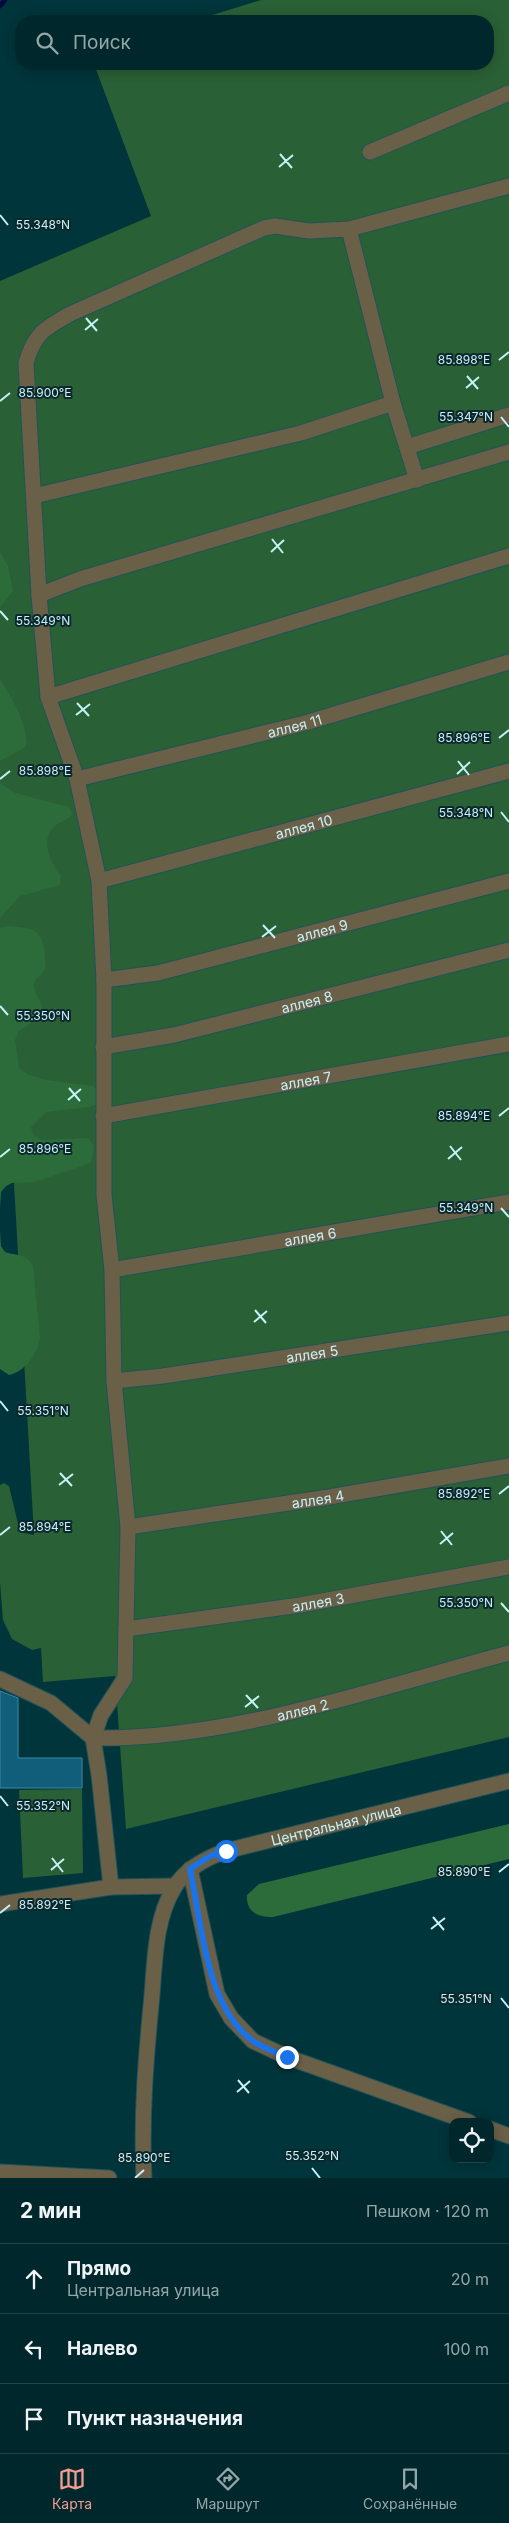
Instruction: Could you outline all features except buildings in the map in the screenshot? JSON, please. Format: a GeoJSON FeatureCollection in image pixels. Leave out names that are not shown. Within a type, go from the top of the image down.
{"type":"FeatureCollection","features":[{"type":"Feature","properties":{"kind":"street"},"geometry":{"type":"LineString","coordinates":[[370,152],[509,93]]}},
{"type":"Feature","properties":{"kind":"street"},"geometry":{"type":"LineString","coordinates":[[111,1887],[100,1776],[93,1738],[101,1715],[125,1678],[128,1527],[114,1381],[112,1270],[104,1195],[104,980],[99,881],[77,779],[48,697],[38,595],[26,363],[31,346],[37,336],[49,326],[70,314],[264,228],[275,226],[308,231],[349,229],[509,187]]}},
{"type":"Feature","properties":{"kind":"street"},"geometry":{"type":"LineString","coordinates":[[349,229],[393,403],[417,480]]}},
{"type":"Feature","properties":{"kind":"street"},"geometry":{"type":"LineString","coordinates":[[34,496],[301,433],[393,403]]}},
{"type":"Feature","properties":{"kind":"street"},"geometry":{"type":"LineString","coordinates":[[407,448],[509,415]]}},
{"type":"Feature","properties":{"kind":"street"},"geometry":{"type":"LineString","coordinates":[[38,595],[80,579],[509,452]]}},
{"type":"Feature","properties":{"kind":"street"},"geometry":{"type":"LineString","coordinates":[[48,697],[509,556]]}},
{"type":"Feature","properties":{"kind":"street","name":"аллея 11"},"geometry":{"type":"LineString","coordinates":[[77,779],[305,723],[509,662]]}},
{"type":"Feature","properties":{"kind":"street","name":"аллея 10"},"geometry":{"type":"LineString","coordinates":[[99,881],[509,770]]}},
{"type":"Feature","properties":{"kind":"street","name":"аллея 9"},"geometry":{"type":"LineString","coordinates":[[104,980],[158,973],[509,880]]}},
{"type":"Feature","properties":{"kind":"street","name":"аллея 8"},"geometry":{"type":"LineString","coordinates":[[104,1046],[174,1035],[509,950]]}},
{"type":"Feature","properties":{"kind":"street","name":"аллея 7"},"geometry":{"type":"LineString","coordinates":[[103,1116],[509,1044]]}},
{"type":"Feature","properties":{"kind":"street","name":"аллея 6"},"geometry":{"type":"LineString","coordinates":[[112,1270],[509,1202]]}},
{"type":"Feature","properties":{"kind":"street","name":"аллея 5"},"geometry":{"type":"LineString","coordinates":[[114,1381],[163,1376],[509,1322]]}},
{"type":"Feature","properties":{"kind":"street","name":"аллея 4"},"geometry":{"type":"LineString","coordinates":[[128,1527],[339,1495],[509,1466]]}},
{"type":"Feature","properties":{"kind":"street","name":"аллея 3"},"geometry":{"type":"LineString","coordinates":[[126,1629],[300,1605],[509,1567]]}},
{"type":"Feature","properties":{"kind":"street","name":"аллея 2"},"geometry":{"type":"LineString","coordinates":[[93,1738],[124,1738],[257,1721],[509,1653]]}},
{"type":"Feature","properties":{"kind":"street"},"geometry":{"type":"LineString","coordinates":[[0,1680],[51,1703],[93,1738]]}},
{"type":"Feature","properties":{"kind":"street","name":"Центральная улица"},"geometry":{"type":"LineString","coordinates":[[144,2178],[143,2088],[155,1959],[165,1904],[175,1886],[190,1869],[210,1856],[226,1851],[509,1781]]}},
{"type":"Feature","properties":{"kind":"street"},"geometry":{"type":"LineString","coordinates":[[190,1869],[216,1994],[232,2018],[252,2040],[287,2057],[458,2118]]}},
{"type":"Feature","properties":{"kind":"street"},"geometry":{"type":"LineString","coordinates":[[0,1904],[111,1887],[175,1886]]}},
{"type":"Feature","properties":{"kind":"street"},"geometry":{"type":"LineString","coordinates":[[494,2130],[509,2136]]}},
{"type":"Feature","properties":{"kind":"street"},"geometry":{"type":"LineString","coordinates":[[0,2172],[109,2178]]}},
{"type":"Feature","properties":{"kind":"green space"},"geometry":{"type":"Polygon","coordinates":[[[261,0],[509,0],[509,1737],[126,1829],[115,1676],[43,1682],[41,1648],[32,1650],[12,1639],[3,1620],[0,1582],[0,1485],[4,1483],[9,1486],[19,1528],[24,1533],[34,1535],[0,937],[0,281],[151,216],[96,70],[494,70],[494,15],[212,15],[261,0]]]}},
{"type":"Feature","properties":{"kind":"green space"},"geometry":{"type":"Polygon","coordinates":[[[0,552],[8,566],[13,591],[0,607],[0,552]]]}},
{"type":"Feature","properties":{"kind":"green space"},"geometry":{"type":"Polygon","coordinates":[[[0,678],[21,717],[27,743],[24,748],[0,761],[0,678]]]}},
{"type":"Feature","properties":{"kind":"green space"},"geometry":{"type":"Polygon","coordinates":[[[0,783],[15,793],[69,807],[72,814],[55,826],[48,838],[48,852],[61,877],[60,885],[20,896],[0,918],[0,783]]]}},
{"type":"Feature","properties":{"kind":"green space"},"geometry":{"type":"Polygon","coordinates":[[[6,926],[33,930],[41,938],[45,953],[45,969],[35,980],[34,985],[43,1014],[18,1032],[15,1040],[19,1068],[27,1074],[46,1080],[94,1086],[97,1100],[95,1105],[89,1107],[46,1112],[31,1127],[33,1135],[42,1140],[88,1138],[94,1146],[91,1163],[35,1182],[12,1183],[1,1192],[0,1208],[0,928],[6,926]]]}},
{"type":"Feature","properties":{"kind":"green space"},"geometry":{"type":"Polygon","coordinates":[[[0,1231],[1,1246],[5,1252],[24,1257],[33,1266],[40,1337],[37,1349],[26,1366],[9,1375],[0,1369],[0,1231]]]}},
{"type":"Feature","properties":{"kind":"green space"},"geometry":{"type":"Polygon","coordinates":[[[82,1789],[83,1873],[23,1878],[19,1790],[82,1789]]]}},
{"type":"Feature","properties":{"kind":"green space"},"geometry":{"type":"Polygon","coordinates":[[[509,1824],[509,1859],[273,1917],[257,1915],[248,1906],[247,1895],[259,1884],[509,1824]]]}},
{"type":"Feature","properties":{"kind":"waterway"},"geometry":{"type":"LineString","coordinates":[[0,6],[5,0]]}},
{"type":"Feature","properties":{"kind":"route"},"geometry":{"type":"LineString","coordinates":[[226,1851],[210,1856],[190,1869],[216,1994],[232,2018],[252,2040],[287,2057]]}}]}
